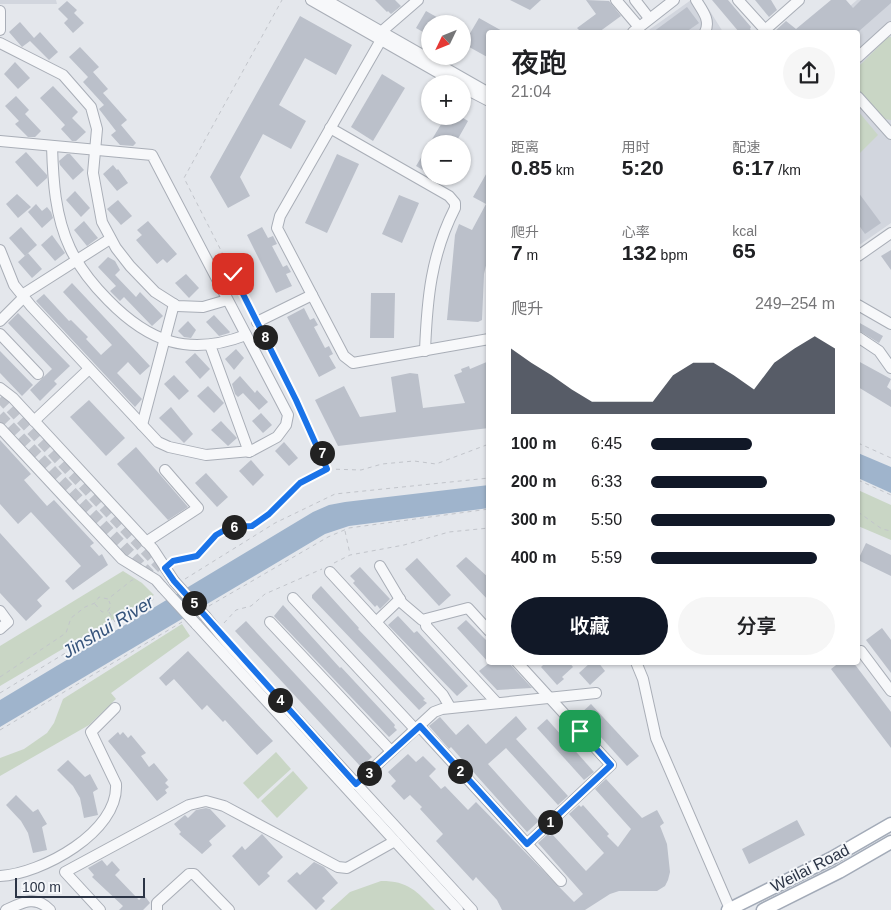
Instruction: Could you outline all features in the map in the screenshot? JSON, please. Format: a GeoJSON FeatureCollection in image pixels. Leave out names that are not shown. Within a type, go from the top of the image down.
{"type":"FeatureCollection","features":[{"type":"Feature","properties":{"kind":"main road","name":"Weilai Road"},"geometry":{"type":"LineString","coordinates":[[729,909],[889,829]]}},
{"type":"Feature","properties":{"kind":"main road","name":"Weilai Road"},"geometry":{"type":"LineString","coordinates":[[763,910],[839,872],[891,842]]}},
{"type":"Feature","properties":{"kind":"street"},"geometry":{"type":"LineString","coordinates":[[311,0],[486,91]]}},
{"type":"Feature","properties":{"kind":"street"},"geometry":{"type":"LineString","coordinates":[[326,0],[444,75]]}},
{"type":"Feature","properties":{"kind":"street"},"geometry":{"type":"LineString","coordinates":[[616,0],[636,30],[648,18],[674,0]]}},
{"type":"Feature","properties":{"kind":"street"},"geometry":{"type":"LineString","coordinates":[[635,0],[648,18]]}},
{"type":"Feature","properties":{"kind":"street"},"geometry":{"type":"LineString","coordinates":[[696,0],[706,16],[705,30]]}},
{"type":"Feature","properties":{"kind":"street"},"geometry":{"type":"LineString","coordinates":[[738,0],[765,30]]}},
{"type":"Feature","properties":{"kind":"street"},"geometry":{"type":"LineString","coordinates":[[767,30],[799,0]]}},
{"type":"Feature","properties":{"kind":"street"},"geometry":{"type":"LineString","coordinates":[[415,1],[381,36],[277,223],[277,228],[344,356],[353,363],[486,340]]}},
{"type":"Feature","properties":{"kind":"street"},"geometry":{"type":"LineString","coordinates":[[0,11],[0,30]]}},
{"type":"Feature","properties":{"kind":"street"},"geometry":{"type":"LineString","coordinates":[[860,55],[891,27]]}},
{"type":"Feature","properties":{"kind":"street"},"geometry":{"type":"LineString","coordinates":[[0,43],[62,75],[91,107],[97,129],[93,173],[95,195],[102,222],[110,239],[141,278],[154,292],[174,304],[187,308],[203,307],[227,300]]}},
{"type":"Feature","properties":{"kind":"street"},"geometry":{"type":"LineString","coordinates":[[471,92],[486,100]]}},
{"type":"Feature","properties":{"kind":"street"},"geometry":{"type":"LineString","coordinates":[[860,99],[890,132]]}},
{"type":"Feature","properties":{"kind":"street"},"geometry":{"type":"LineString","coordinates":[[330,128],[448,196],[455,203],[455,208],[436,252],[427,299],[425,351]]}},
{"type":"Feature","properties":{"kind":"street"},"geometry":{"type":"LineString","coordinates":[[0,141],[152,155],[288,415],[286,425],[277,437],[249,452],[206,455],[180,450],[158,442],[23,296],[14,285],[0,250]]}},
{"type":"Feature","properties":{"kind":"street"},"geometry":{"type":"LineString","coordinates":[[52,146],[56,199],[63,230],[77,260],[96,288],[116,308],[133,323],[164,340],[186,346],[226,343],[246,335]]}},
{"type":"Feature","properties":{"kind":"street"},"geometry":{"type":"LineString","coordinates":[[860,255],[891,233]]}},
{"type":"Feature","properties":{"kind":"street"},"geometry":{"type":"LineString","coordinates":[[0,321],[23,296],[110,239]]}},
{"type":"Feature","properties":{"kind":"street"},"geometry":{"type":"LineString","coordinates":[[257,322],[312,295]]}},
{"type":"Feature","properties":{"kind":"street"},"geometry":{"type":"LineString","coordinates":[[142,425],[174,304]]}},
{"type":"Feature","properties":{"kind":"street"},"geometry":{"type":"LineString","coordinates":[[860,306],[891,324]]}},
{"type":"Feature","properties":{"kind":"street"},"geometry":{"type":"LineString","coordinates":[[0,334],[38,374]]}},
{"type":"Feature","properties":{"kind":"street"},"geometry":{"type":"LineString","coordinates":[[860,338],[878,351],[891,368]]}},
{"type":"Feature","properties":{"kind":"street"},"geometry":{"type":"LineString","coordinates":[[210,345],[249,452]]}},
{"type":"Feature","properties":{"kind":"street"},"geometry":{"type":"LineString","coordinates":[[34,421],[89,369]]}},
{"type":"Feature","properties":{"kind":"street"},"geometry":{"type":"LineString","coordinates":[[0,388],[34,421],[146,542],[165,568],[205,613],[217,631],[472,910]]}},
{"type":"Feature","properties":{"kind":"street"},"geometry":{"type":"LineString","coordinates":[[0,428],[122,559],[158,588],[191,622],[458,910]]}},
{"type":"Feature","properties":{"kind":"street"},"geometry":{"type":"LineString","coordinates":[[146,542],[198,508],[165,470]]}},
{"type":"Feature","properties":{"kind":"street"},"geometry":{"type":"LineString","coordinates":[[380,566],[400,600],[417,616],[426,620],[468,608],[486,628]]}},
{"type":"Feature","properties":{"kind":"street"},"geometry":{"type":"LineString","coordinates":[[330,567],[376,622],[443,694],[450,707]]}},
{"type":"Feature","properties":{"kind":"street"},"geometry":{"type":"LineString","coordinates":[[293,598],[561,881]]}},
{"type":"Feature","properties":{"kind":"street"},"geometry":{"type":"LineString","coordinates":[[376,622],[400,600]]}},
{"type":"Feature","properties":{"kind":"street"},"geometry":{"type":"LineString","coordinates":[[0,611],[8,622],[0,629]]}},
{"type":"Feature","properties":{"kind":"street"},"geometry":{"type":"LineString","coordinates":[[426,620],[426,626],[496,702]]}},
{"type":"Feature","properties":{"kind":"street"},"geometry":{"type":"LineString","coordinates":[[270,622],[392,751]]}},
{"type":"Feature","properties":{"kind":"street"},"geometry":{"type":"LineString","coordinates":[[861,651],[891,691]]}},
{"type":"Feature","properties":{"kind":"street"},"geometry":{"type":"LineString","coordinates":[[520,665],[611,765],[527,844]]}},
{"type":"Feature","properties":{"kind":"street"},"geometry":{"type":"LineString","coordinates":[[637,665],[643,679],[656,738],[729,909]]}},
{"type":"Feature","properties":{"kind":"street"},"geometry":{"type":"LineString","coordinates":[[356,784],[434,712],[450,707],[596,693]]}},
{"type":"Feature","properties":{"kind":"street"},"geometry":{"type":"LineString","coordinates":[[0,876],[18,872],[66,852],[93,834],[111,810],[116,794],[116,784],[91,732],[115,708]]}},
{"type":"Feature","properties":{"kind":"street"},"geometry":{"type":"LineString","coordinates":[[100,910],[65,872],[189,805],[206,800],[224,806],[338,867],[347,868],[395,841]]}},
{"type":"Feature","properties":{"kind":"street"},"geometry":{"type":"LineString","coordinates":[[157,910],[157,903],[189,874],[194,874],[229,910]]}},
{"type":"Feature","properties":{"kind":"street"},"geometry":{"type":"LineString","coordinates":[[6,910],[25,901],[34,900],[43,903],[50,910]]}},
{"type":"Feature","properties":{"kind":"path"},"geometry":{"type":"LineString","coordinates":[[282,0],[184,178],[257,322],[327,469]]}},
{"type":"Feature","properties":{"kind":"path"},"geometry":{"type":"LineString","coordinates":[[860,444],[891,458]]}},
{"type":"Feature","properties":{"kind":"path"},"geometry":{"type":"LineString","coordinates":[[165,568],[173,561],[197,556],[216,535],[230,527],[252,526],[269,514],[300,483],[327,469],[361,470],[382,464],[414,461],[436,464],[486,445]]}},
{"type":"Feature","properties":{"kind":"path"},"geometry":{"type":"LineString","coordinates":[[178,581],[275,524],[335,494],[486,478]]}},
{"type":"Feature","properties":{"kind":"path"},"geometry":{"type":"LineString","coordinates":[[860,481],[891,495]]}},
{"type":"Feature","properties":{"kind":"path"},"geometry":{"type":"LineString","coordinates":[[205,613],[328,537],[344,530],[486,509]]}},
{"type":"Feature","properties":{"kind":"path"},"geometry":{"type":"LineString","coordinates":[[860,513],[882,529],[891,531]]}},
{"type":"Feature","properties":{"kind":"path"},"geometry":{"type":"LineString","coordinates":[[217,631],[236,610],[252,606],[266,594],[284,584],[330,567],[350,555],[404,545],[449,532],[486,528]]}},
{"type":"Feature","properties":{"kind":"path"},"geometry":{"type":"LineString","coordinates":[[344,530],[350,555]]}},
{"type":"Feature","properties":{"kind":"path"},"geometry":{"type":"LineString","coordinates":[[108,599],[132,580],[158,588]]}},
{"type":"Feature","properties":{"kind":"path"},"geometry":{"type":"LineString","coordinates":[[0,693],[115,622],[158,588]]}},
{"type":"Feature","properties":{"kind":"path"},"geometry":{"type":"LineString","coordinates":[[0,676],[66,633],[71,618],[85,607],[95,603],[99,596],[108,599],[111,606],[108,611]]}},
{"type":"Feature","properties":{"kind":"path"},"geometry":{"type":"LineString","coordinates":[[95,603],[102,612],[108,611]]}},
{"type":"Feature","properties":{"kind":"path"},"geometry":{"type":"LineString","coordinates":[[108,611],[115,622]]}},
{"type":"Feature","properties":{"kind":"path"},"geometry":{"type":"LineString","coordinates":[[0,730],[191,622]]}},
{"type":"Feature","properties":{"kind":"shaded area"},"geometry":{"type":"Polygon","coordinates":[[[0,0],[56,0],[57,4],[0,4],[0,0]]]}},
{"type":"Feature","properties":{"kind":"shaded area"},"geometry":{"type":"Polygon","coordinates":[[[691,0],[703,0],[722,30],[649,30],[691,0]]]}},
{"type":"Feature","properties":{"kind":"shaded area"},"geometry":{"type":"Polygon","coordinates":[[[857,0],[891,0],[891,223],[860,245],[860,30],[822,30],[857,0]]]}},
{"type":"Feature","properties":{"kind":"green space"},"geometry":{"type":"Polygon","coordinates":[[[888,37],[891,37],[891,120],[884,119],[860,91],[860,65],[888,37]]]}},
{"type":"Feature","properties":{"kind":"green space"},"geometry":{"type":"Polygon","coordinates":[[[860,113],[878,135],[860,153],[860,113]]]}},
{"type":"Feature","properties":{"kind":"green space"},"geometry":{"type":"Polygon","coordinates":[[[860,491],[891,505],[891,540],[860,527],[860,491]]]}},
{"type":"Feature","properties":{"kind":"green space"},"geometry":{"type":"Polygon","coordinates":[[[123,571],[142,583],[154,595],[0,686],[0,646],[123,571]]]}},
{"type":"Feature","properties":{"kind":"green space"},"geometry":{"type":"Polygon","coordinates":[[[182,624],[190,636],[111,693],[116,699],[89,725],[0,776],[0,758],[24,749],[47,733],[54,723],[63,699],[182,624]]]}},
{"type":"Feature","properties":{"kind":"green space"},"geometry":{"type":"Polygon","coordinates":[[[276,752],[291,769],[258,799],[243,783],[276,752]]]}},
{"type":"Feature","properties":{"kind":"green space"},"geometry":{"type":"Polygon","coordinates":[[[293,771],[308,788],[277,818],[261,801],[293,771]]]}},
{"type":"Feature","properties":{"kind":"green space"},"geometry":{"type":"Polygon","coordinates":[[[381,881],[391,881],[411,888],[435,910],[330,910],[350,892],[381,881]]]}},
{"type":"Feature","properties":{"kind":"water"},"geometry":{"type":"Polygon","coordinates":[[[860,454],[891,467],[891,493],[860,479],[860,454]]]}},
{"type":"Feature","properties":{"kind":"water"},"geometry":{"type":"Polygon","coordinates":[[[486,485],[486,508],[349,526],[325,534],[0,727],[0,700],[313,512],[329,505],[486,485]]]}},
{"type":"Feature","properties":{"kind":"building"},"geometry":{"type":"Polygon","coordinates":[[[375,0],[395,0],[401,6],[391,14],[375,0]]]}},
{"type":"Feature","properties":{"kind":"building"},"geometry":{"type":"Polygon","coordinates":[[[510,0],[541,0],[530,10],[510,0]]]}},
{"type":"Feature","properties":{"kind":"building"},"geometry":{"type":"Polygon","coordinates":[[[586,0],[609,1],[621,16],[602,30],[579,30],[577,28],[596,14],[586,0]]]}},
{"type":"Feature","properties":{"kind":"building"},"geometry":{"type":"Polygon","coordinates":[[[712,0],[728,0],[751,27],[751,30],[737,30],[712,0]]]}},
{"type":"Feature","properties":{"kind":"building"},"geometry":{"type":"Polygon","coordinates":[[[755,0],[771,0],[777,10],[769,17],[755,0]]]}},
{"type":"Feature","properties":{"kind":"building"},"geometry":{"type":"Polygon","coordinates":[[[831,0],[846,0],[853,8],[861,0],[891,0],[891,3],[860,30],[776,30],[786,21],[796,29],[831,0]]]}},
{"type":"Feature","properties":{"kind":"building"},"geometry":{"type":"Polygon","coordinates":[[[67,1],[77,10],[74,13],[84,23],[73,33],[64,23],[68,19],[58,9],[67,1]]]}},
{"type":"Feature","properties":{"kind":"building"},"geometry":{"type":"Polygon","coordinates":[[[687,7],[699,23],[689,30],[656,30],[687,7]]]}},
{"type":"Feature","properties":{"kind":"building"},"geometry":{"type":"Polygon","coordinates":[[[426,11],[433,15],[424,15],[426,11]]]}},
{"type":"Feature","properties":{"kind":"building"},"geometry":{"type":"Polygon","coordinates":[[[300,16],[352,45],[336,75],[305,58],[279,105],[306,121],[291,149],[263,134],[240,177],[250,196],[228,208],[210,177],[300,16]]]}},
{"type":"Feature","properties":{"kind":"building"},"geometry":{"type":"Polygon","coordinates":[[[479,18],[500,30],[486,30],[486,56],[471,48],[471,32],[479,18]]]}},
{"type":"Feature","properties":{"kind":"building"},"geometry":{"type":"Polygon","coordinates":[[[421,20],[421,31],[416,28],[421,20]]]}},
{"type":"Feature","properties":{"kind":"building"},"geometry":{"type":"Polygon","coordinates":[[[20,22],[34,38],[40,32],[58,52],[49,60],[30,41],[22,47],[9,32],[20,22]]]}},
{"type":"Feature","properties":{"kind":"building"},"geometry":{"type":"Polygon","coordinates":[[[80,47],[99,67],[93,72],[108,89],[103,93],[127,120],[121,125],[136,143],[133,146],[120,145],[111,135],[116,131],[99,109],[104,105],[83,82],[88,77],[69,57],[80,47]]]}},
{"type":"Feature","properties":{"kind":"building"},"geometry":{"type":"Polygon","coordinates":[[[15,62],[30,78],[18,89],[4,74],[15,62]]]}},
{"type":"Feature","properties":{"kind":"building"},"geometry":{"type":"Polygon","coordinates":[[[382,74],[405,88],[373,141],[351,127],[382,74]]]}},
{"type":"Feature","properties":{"kind":"building"},"geometry":{"type":"Polygon","coordinates":[[[53,86],[78,112],[72,118],[86,132],[76,141],[72,141],[61,129],[65,125],[40,98],[53,86]]]}},
{"type":"Feature","properties":{"kind":"building"},"geometry":{"type":"Polygon","coordinates":[[[16,96],[29,110],[25,114],[41,131],[35,137],[28,137],[15,124],[19,121],[5,106],[16,96]]]}},
{"type":"Feature","properties":{"kind":"building"},"geometry":{"type":"Polygon","coordinates":[[[441,125],[466,125],[460,135],[435,135],[441,125]]]}},
{"type":"Feature","properties":{"kind":"building"},"geometry":{"type":"Polygon","coordinates":[[[26,152],[47,175],[47,178],[37,187],[15,162],[26,152]]]}},
{"type":"Feature","properties":{"kind":"building"},"geometry":{"type":"Polygon","coordinates":[[[67,154],[70,154],[84,170],[73,180],[60,165],[59,161],[67,154]]]}},
{"type":"Feature","properties":{"kind":"building"},"geometry":{"type":"Polygon","coordinates":[[[337,154],[359,164],[327,233],[305,223],[337,154]]]}},
{"type":"Feature","properties":{"kind":"building"},"geometry":{"type":"Polygon","coordinates":[[[421,158],[421,169],[416,166],[421,158]]]}},
{"type":"Feature","properties":{"kind":"building"},"geometry":{"type":"Polygon","coordinates":[[[113,165],[128,183],[117,191],[103,174],[113,165]]]}},
{"type":"Feature","properties":{"kind":"building"},"geometry":{"type":"Polygon","coordinates":[[[486,174],[486,204],[473,197],[486,174]]]}},
{"type":"Feature","properties":{"kind":"building"},"geometry":{"type":"Polygon","coordinates":[[[75,191],[90,208],[81,217],[66,200],[75,191]]]}},
{"type":"Feature","properties":{"kind":"building"},"geometry":{"type":"Polygon","coordinates":[[[17,194],[31,207],[18,218],[6,204],[17,194]]]}},
{"type":"Feature","properties":{"kind":"building"},"geometry":{"type":"Polygon","coordinates":[[[399,195],[419,203],[402,243],[382,234],[399,195]]]}},
{"type":"Feature","properties":{"kind":"building"},"geometry":{"type":"Polygon","coordinates":[[[860,195],[881,223],[865,234],[860,227],[860,195]]]}},
{"type":"Feature","properties":{"kind":"building"},"geometry":{"type":"Polygon","coordinates":[[[118,200],[132,216],[121,225],[107,209],[118,200]]]}},
{"type":"Feature","properties":{"kind":"building"},"geometry":{"type":"Polygon","coordinates":[[[36,204],[42,211],[47,207],[53,218],[42,228],[28,212],[36,204]]]}},
{"type":"Feature","properties":{"kind":"building"},"geometry":{"type":"Polygon","coordinates":[[[486,204],[486,266],[482,320],[478,322],[447,320],[455,235],[459,224],[472,230],[486,204]]]}},
{"type":"Feature","properties":{"kind":"building"},"geometry":{"type":"Polygon","coordinates":[[[84,221],[98,238],[87,246],[74,230],[84,221]]]}},
{"type":"Feature","properties":{"kind":"building"},"geometry":{"type":"Polygon","coordinates":[[[148,221],[177,254],[167,263],[163,259],[157,264],[136,240],[142,235],[137,230],[148,221]]]}},
{"type":"Feature","properties":{"kind":"building"},"geometry":{"type":"Polygon","coordinates":[[[21,227],[37,245],[25,256],[9,238],[21,227]]]}},
{"type":"Feature","properties":{"kind":"building"},"geometry":{"type":"Polygon","coordinates":[[[262,227],[268,238],[273,236],[277,244],[272,246],[283,267],[287,265],[291,272],[286,274],[292,286],[276,293],[247,235],[262,227]]]}},
{"type":"Feature","properties":{"kind":"building"},"geometry":{"type":"Polygon","coordinates":[[[52,235],[65,253],[55,261],[41,245],[52,235]]]}},
{"type":"Feature","properties":{"kind":"building"},"geometry":{"type":"Polygon","coordinates":[[[891,250],[891,270],[881,256],[891,250]]]}},
{"type":"Feature","properties":{"kind":"building"},"geometry":{"type":"Polygon","coordinates":[[[28,253],[42,269],[32,278],[18,262],[28,253]]]}},
{"type":"Feature","properties":{"kind":"building"},"geometry":{"type":"Polygon","coordinates":[[[108,257],[115,261],[120,270],[115,275],[136,297],[140,292],[163,316],[152,326],[124,297],[120,301],[110,291],[116,286],[98,267],[108,257]]]}},
{"type":"Feature","properties":{"kind":"building"},"geometry":{"type":"Polygon","coordinates":[[[186,274],[199,288],[189,298],[175,283],[186,274]]]}},
{"type":"Feature","properties":{"kind":"building"},"geometry":{"type":"Polygon","coordinates":[[[72,283],[150,366],[140,375],[128,362],[117,373],[142,399],[135,407],[36,301],[44,294],[69,321],[71,320],[88,337],[86,339],[101,355],[112,345],[63,292],[72,283]]]}},
{"type":"Feature","properties":{"kind":"building"},"geometry":{"type":"Polygon","coordinates":[[[371,293],[395,293],[394,338],[370,338],[371,293]]]}},
{"type":"Feature","properties":{"kind":"building"},"geometry":{"type":"Polygon","coordinates":[[[304,308],[310,320],[314,318],[318,325],[314,327],[325,348],[329,346],[333,354],[329,356],[336,368],[319,377],[287,317],[304,308]]]}},
{"type":"Feature","properties":{"kind":"building"},"geometry":{"type":"Polygon","coordinates":[[[18,313],[70,366],[54,381],[57,384],[40,401],[30,390],[52,369],[8,323],[18,313]]]}},
{"type":"Feature","properties":{"kind":"building"},"geometry":{"type":"Polygon","coordinates":[[[214,315],[229,333],[219,336],[206,322],[214,315]]]}},
{"type":"Feature","properties":{"kind":"building"},"geometry":{"type":"Polygon","coordinates":[[[188,321],[196,330],[191,338],[184,337],[178,331],[188,321]]]}},
{"type":"Feature","properties":{"kind":"building"},"geometry":{"type":"Polygon","coordinates":[[[860,323],[883,336],[879,343],[860,331],[860,323]]]}},
{"type":"Feature","properties":{"kind":"building"},"geometry":{"type":"Polygon","coordinates":[[[236,349],[244,358],[234,370],[225,359],[236,349]]]}},
{"type":"Feature","properties":{"kind":"building"},"geometry":{"type":"Polygon","coordinates":[[[0,351],[33,385],[22,396],[0,373],[0,351]]]}},
{"type":"Feature","properties":{"kind":"building"},"geometry":{"type":"Polygon","coordinates":[[[195,353],[210,369],[200,379],[185,362],[195,353]]]}},
{"type":"Feature","properties":{"kind":"building"},"geometry":{"type":"Polygon","coordinates":[[[486,362],[486,428],[338,446],[315,400],[344,386],[360,417],[396,412],[391,377],[410,373],[418,374],[423,408],[465,403],[454,375],[462,372],[461,369],[469,366],[470,369],[486,362]]]}},
{"type":"Feature","properties":{"kind":"building"},"geometry":{"type":"Polygon","coordinates":[[[860,362],[891,379],[887,387],[891,390],[891,407],[860,388],[860,362]]]}},
{"type":"Feature","properties":{"kind":"building"},"geometry":{"type":"Polygon","coordinates":[[[174,375],[189,391],[179,400],[164,384],[174,375]]]}},
{"type":"Feature","properties":{"kind":"building"},"geometry":{"type":"Polygon","coordinates":[[[240,376],[255,393],[257,390],[268,402],[259,410],[243,393],[238,397],[235,394],[232,384],[240,376]]]}},
{"type":"Feature","properties":{"kind":"building"},"geometry":{"type":"Polygon","coordinates":[[[208,386],[224,403],[214,413],[197,396],[208,386]]]}},
{"type":"Feature","properties":{"kind":"building"},"geometry":{"type":"Polygon","coordinates":[[[89,400],[125,438],[106,456],[70,417],[89,400]]]}},
{"type":"Feature","properties":{"kind":"building"},"geometry":{"type":"Polygon","coordinates":[[[171,407],[193,434],[184,443],[159,418],[171,407]]]}},
{"type":"Feature","properties":{"kind":"building"},"geometry":{"type":"Polygon","coordinates":[[[261,413],[272,425],[263,433],[252,421],[261,413]]]}},
{"type":"Feature","properties":{"kind":"building"},"geometry":{"type":"Polygon","coordinates":[[[221,421],[237,438],[228,446],[211,430],[221,421]]]}},
{"type":"Feature","properties":{"kind":"building"},"geometry":{"type":"Polygon","coordinates":[[[0,440],[31,474],[24,480],[47,506],[54,500],[94,543],[90,546],[99,556],[102,554],[108,565],[73,590],[65,581],[81,566],[31,512],[18,524],[0,504],[0,440]]]}},
{"type":"Feature","properties":{"kind":"building"},"geometry":{"type":"Polygon","coordinates":[[[284,442],[298,458],[289,466],[275,451],[284,442]]]}},
{"type":"Feature","properties":{"kind":"building"},"geometry":{"type":"Polygon","coordinates":[[[136,447],[188,507],[168,520],[117,464],[136,447]]]}},
{"type":"Feature","properties":{"kind":"building"},"geometry":{"type":"Polygon","coordinates":[[[251,460],[264,475],[253,486],[239,471],[251,460]]]}},
{"type":"Feature","properties":{"kind":"building"},"geometry":{"type":"Polygon","coordinates":[[[206,473],[228,497],[217,507],[195,483],[206,473]]]}},
{"type":"Feature","properties":{"kind":"building"},"geometry":{"type":"Polygon","coordinates":[[[0,533],[50,588],[37,600],[42,606],[26,621],[0,593],[0,533]]]}},
{"type":"Feature","properties":{"kind":"building"},"geometry":{"type":"Polygon","coordinates":[[[866,543],[891,555],[891,576],[860,561],[860,556],[866,543]]]}},
{"type":"Feature","properties":{"kind":"building"},"geometry":{"type":"Polygon","coordinates":[[[466,557],[486,575],[486,598],[456,566],[466,557]]]}},
{"type":"Feature","properties":{"kind":"building"},"geometry":{"type":"Polygon","coordinates":[[[417,558],[451,595],[439,606],[405,569],[417,558]]]}},
{"type":"Feature","properties":{"kind":"building"},"geometry":{"type":"Polygon","coordinates":[[[360,567],[390,599],[380,609],[377,605],[375,607],[353,583],[355,581],[350,576],[360,567]]]}},
{"type":"Feature","properties":{"kind":"building"},"geometry":{"type":"Polygon","coordinates":[[[321,586],[358,629],[425,699],[423,700],[427,703],[419,710],[312,598],[312,595],[321,586]]]}},
{"type":"Feature","properties":{"kind":"building"},"geometry":{"type":"Polygon","coordinates":[[[283,605],[395,725],[394,727],[397,730],[389,737],[274,616],[283,605]]]}},
{"type":"Feature","properties":{"kind":"building"},"geometry":{"type":"Polygon","coordinates":[[[398,616],[414,633],[417,631],[468,686],[457,696],[388,625],[398,616]]]}},
{"type":"Feature","properties":{"kind":"building"},"geometry":{"type":"Polygon","coordinates":[[[466,620],[486,640],[486,660],[457,628],[466,620]]]}},
{"type":"Feature","properties":{"kind":"building"},"geometry":{"type":"Polygon","coordinates":[[[246,621],[372,757],[361,767],[235,631],[246,621]]]}},
{"type":"Feature","properties":{"kind":"building"},"geometry":{"type":"Polygon","coordinates":[[[882,628],[891,640],[891,673],[866,640],[882,628]]]}},
{"type":"Feature","properties":{"kind":"building"},"geometry":{"type":"Polygon","coordinates":[[[188,651],[273,741],[257,755],[225,720],[223,722],[207,705],[202,710],[174,679],[166,686],[159,678],[188,651]]]}},
{"type":"Feature","properties":{"kind":"building"},"geometry":{"type":"Polygon","coordinates":[[[486,665],[511,665],[532,688],[497,690],[479,671],[486,665]]]}},
{"type":"Feature","properties":{"kind":"building"},"geometry":{"type":"Polygon","coordinates":[[[543,665],[571,665],[573,667],[562,677],[564,679],[557,685],[541,667],[543,665]]]}},
{"type":"Feature","properties":{"kind":"building"},"geometry":{"type":"Polygon","coordinates":[[[588,665],[600,665],[605,671],[590,685],[579,673],[588,665]]]}},
{"type":"Feature","properties":{"kind":"building"},"geometry":{"type":"Polygon","coordinates":[[[836,665],[855,665],[891,712],[891,748],[831,669],[836,665]]]}},
{"type":"Feature","properties":{"kind":"building"},"geometry":{"type":"Polygon","coordinates":[[[591,704],[639,756],[627,766],[580,714],[591,704]]]}},
{"type":"Feature","properties":{"kind":"building"},"geometry":{"type":"Polygon","coordinates":[[[516,716],[527,729],[516,739],[568,796],[558,805],[506,748],[488,764],[539,821],[527,832],[451,747],[449,749],[429,726],[440,717],[456,735],[468,724],[486,744],[516,716]]]}},
{"type":"Feature","properties":{"kind":"building"},"geometry":{"type":"Polygon","coordinates":[[[547,719],[594,772],[584,780],[537,728],[547,719]]]}},
{"type":"Feature","properties":{"kind":"building"},"geometry":{"type":"Polygon","coordinates":[[[118,732],[120,735],[123,732],[128,738],[131,735],[146,753],[141,756],[149,767],[154,763],[168,780],[165,783],[169,787],[165,790],[167,793],[157,801],[108,741],[118,732]]]}},
{"type":"Feature","properties":{"kind":"building"},"geometry":{"type":"Polygon","coordinates":[[[408,754],[416,762],[423,756],[436,769],[429,776],[441,789],[445,786],[468,810],[476,802],[574,902],[583,894],[538,843],[548,834],[550,836],[552,834],[586,871],[604,853],[569,814],[579,805],[581,807],[583,805],[618,847],[631,829],[595,789],[606,779],[642,818],[657,810],[664,823],[660,826],[667,844],[670,872],[668,880],[665,886],[657,891],[619,891],[610,894],[585,910],[502,910],[497,900],[476,877],[473,881],[436,841],[443,834],[420,809],[422,807],[410,795],[404,800],[391,786],[396,781],[388,772],[408,754]]]}},
{"type":"Feature","properties":{"kind":"building"},"geometry":{"type":"Polygon","coordinates":[[[68,760],[85,777],[90,774],[98,789],[93,792],[98,815],[84,818],[80,798],[73,786],[57,770],[68,760]]]}},
{"type":"Feature","properties":{"kind":"building"},"geometry":{"type":"Polygon","coordinates":[[[16,795],[33,812],[38,809],[47,824],[42,827],[47,850],[33,853],[28,833],[21,821],[6,805],[16,795]]]}},
{"type":"Feature","properties":{"kind":"building"},"geometry":{"type":"Polygon","coordinates":[[[210,809],[226,826],[209,841],[212,845],[202,854],[179,834],[181,832],[174,824],[185,815],[188,818],[196,810],[210,809]]]}},
{"type":"Feature","properties":{"kind":"building"},"geometry":{"type":"Polygon","coordinates":[[[797,820],[805,835],[749,864],[742,849],[797,820]]]}},
{"type":"Feature","properties":{"kind":"building"},"geometry":{"type":"Polygon","coordinates":[[[262,834],[283,857],[267,873],[270,876],[259,886],[232,856],[242,846],[245,850],[262,834]]]}},
{"type":"Feature","properties":{"kind":"building"},"geometry":{"type":"Polygon","coordinates":[[[102,860],[107,866],[112,861],[120,870],[115,875],[139,900],[144,895],[150,903],[143,910],[119,910],[123,906],[92,877],[94,875],[88,868],[102,860]]]}},
{"type":"Feature","properties":{"kind":"building"},"geometry":{"type":"Polygon","coordinates":[[[314,862],[324,867],[338,883],[322,898],[325,901],[316,910],[287,881],[297,872],[300,875],[314,862]]]}},
{"type":"Feature","properties":{"kind":"tunnel"},"geometry":{"type":"LineString","coordinates":[[0,398],[164,571]]}},
{"type":"Feature","properties":{"kind":"tunnel"},"geometry":{"type":"LineString","coordinates":[[0,415],[150,574]]}},
{"type":"Feature","properties":{"kind":"route"},"geometry":{"type":"LineString","coordinates":[[233,274],[296,400],[327,469],[300,483],[269,514],[252,526],[230,527],[216,535],[197,556],[173,561],[171,565],[165,568],[174,581],[206,616],[227,643],[356,784],[420,726],[527,844],[611,765],[580,731]]}},
{"type":"Feature","properties":{"kind":"water label","name":"Jinshui River"},"geometry":{"type":"Point","coordinates":[108,627]}}]}
